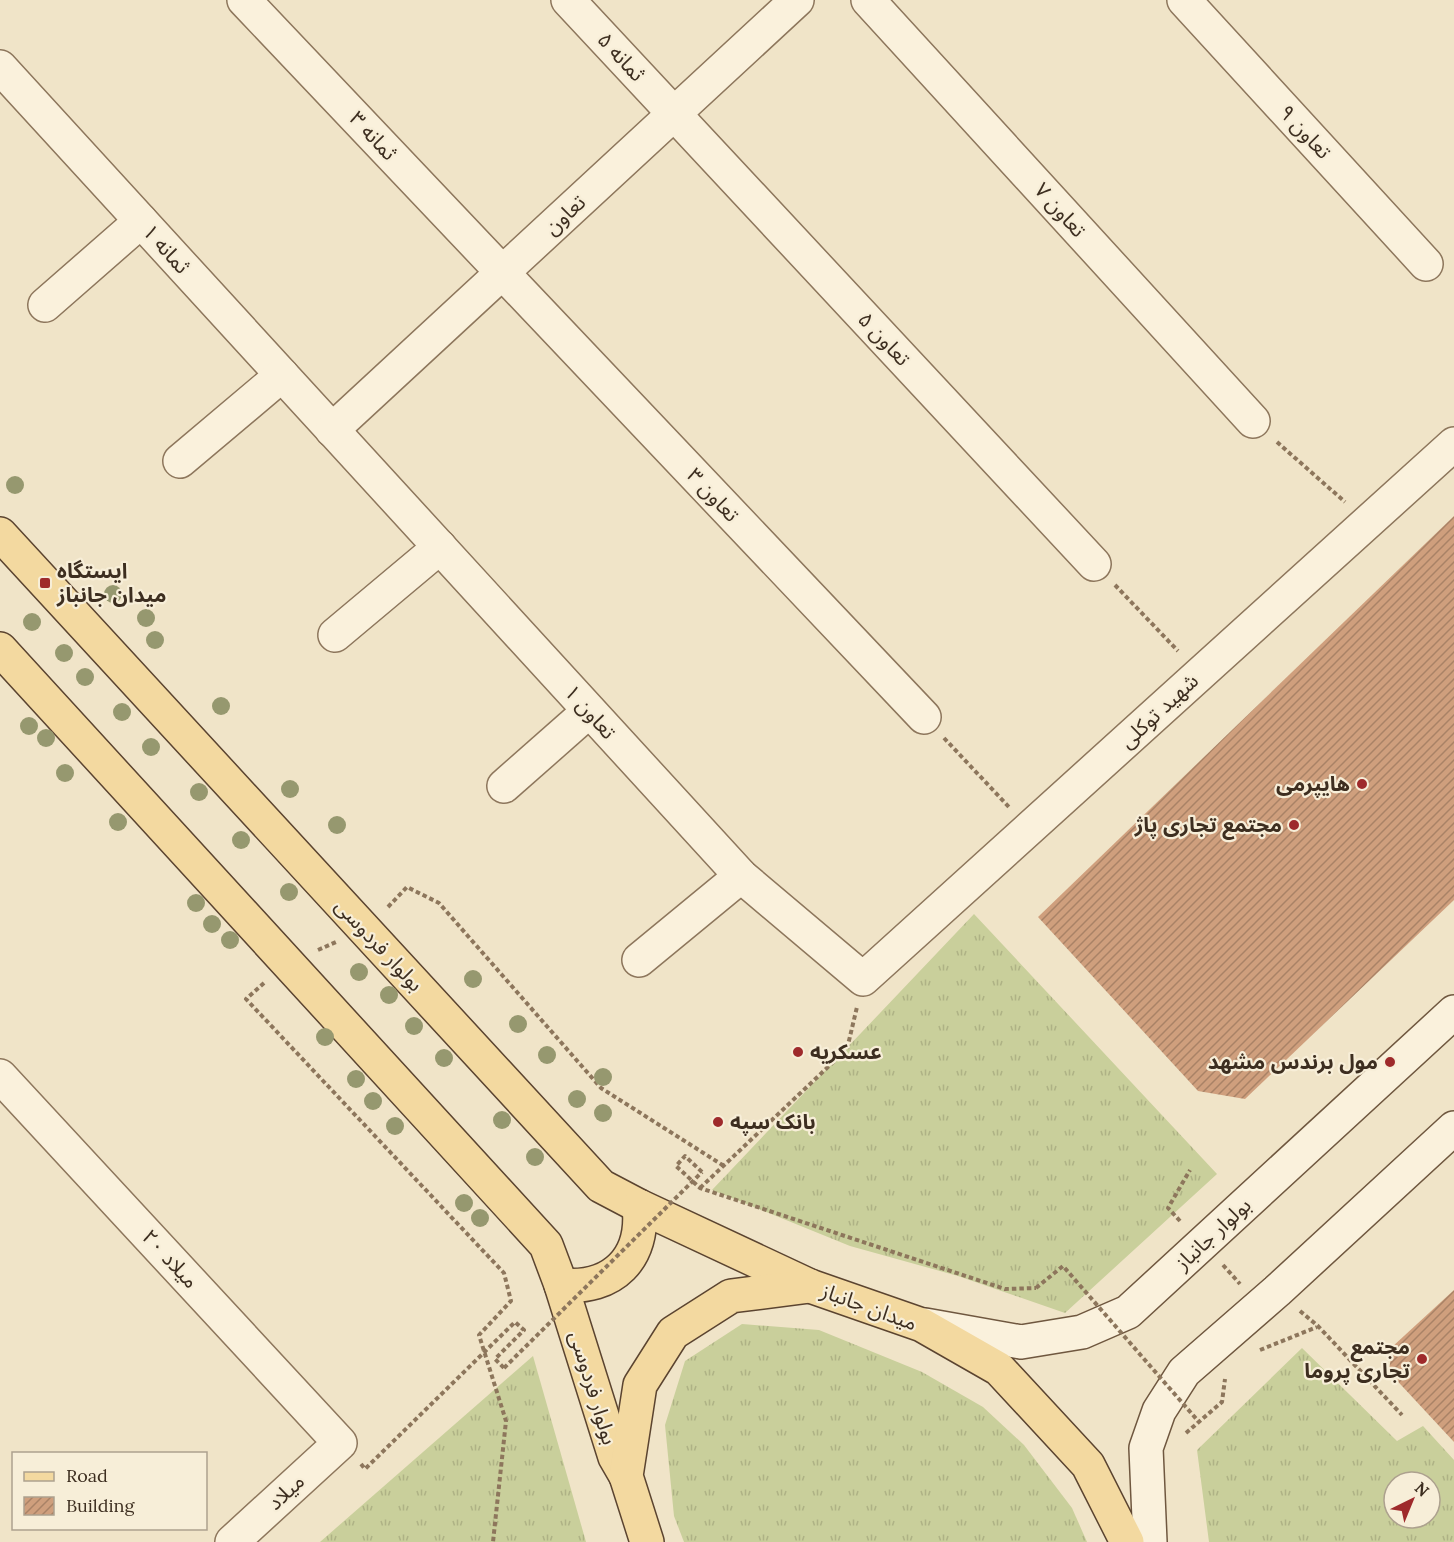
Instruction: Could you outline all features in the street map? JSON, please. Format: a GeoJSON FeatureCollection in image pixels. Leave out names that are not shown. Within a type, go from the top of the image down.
{"type":"FeatureCollection","features":[{"type":"Feature","properties":{"kind":"main road","name":"بولوار فردوسی"},"geometry":{"type":"LineString","coordinates":[[0,534],[601,1186],[810,1286]]}},
{"type":"Feature","properties":{"kind":"main road","name":"بولوار فردوسی"},"geometry":{"type":"LineString","coordinates":[[0,649],[546,1245],[561,1285],[615,1457],[626,1476]]}},
{"type":"Feature","properties":{"kind":"main road"},"geometry":{"type":"LineString","coordinates":[[561,1285],[577,1287],[594,1284],[609,1278],[622,1267],[632,1254],[638,1239],[641,1222],[639,1206]]}},
{"type":"Feature","properties":{"kind":"main road","name":"میدان جانباز"},"geometry":{"type":"LineString","coordinates":[[647,1542],[626,1476],[640,1385],[673,1333],[731,1296],[810,1286],[922,1325],[999,1369],[1088,1465],[1127,1542]]}},
{"type":"Feature","properties":{"kind":"street","name":"ثمانه ۳"},"geometry":{"type":"LineString","coordinates":[[244,0],[502,272]]}},
{"type":"Feature","properties":{"kind":"street","name":"ثمانه ۵"},"geometry":{"type":"LineString","coordinates":[[568,0],[674,114]]}},
{"type":"Feature","properties":{"kind":"street","name":"تعاون"},"geometry":{"type":"LineString","coordinates":[[332,430],[797,0]]}},
{"type":"Feature","properties":{"kind":"street","name":"تعاون ۷"},"geometry":{"type":"LineString","coordinates":[[868,0],[1252,421]]}},
{"type":"Feature","properties":{"kind":"street","name":"تعاون ۹"},"geometry":{"type":"LineString","coordinates":[[1184,0],[1426,264]]}},
{"type":"Feature","properties":{"kind":"street","name":"ثمانه ۱"},"geometry":{"type":"LineString","coordinates":[[0,67],[332,430]]}},
{"type":"Feature","properties":{"kind":"street","name":"تعاون ۵"},"geometry":{"type":"LineString","coordinates":[[674,114],[1094,564]]}},
{"type":"Feature","properties":{"kind":"street"},"geometry":{"type":"LineString","coordinates":[[45,305],[141,221]]}},
{"type":"Feature","properties":{"kind":"street","name":"تعاون ۳"},"geometry":{"type":"LineString","coordinates":[[502,272],[924,717]]}},
{"type":"Feature","properties":{"kind":"street"},"geometry":{"type":"LineString","coordinates":[[180,461],[282,375]]}},
{"type":"Feature","properties":{"kind":"street","name":"تعاون ۱"},"geometry":{"type":"LineString","coordinates":[[332,430],[741,876],[863,979]]}},
{"type":"Feature","properties":{"kind":"street","name":"شهید توکلی"},"geometry":{"type":"LineString","coordinates":[[863,979],[1454,444]]}},
{"type":"Feature","properties":{"kind":"street"},"geometry":{"type":"LineString","coordinates":[[335,635],[440,548]]}},
{"type":"Feature","properties":{"kind":"street"},"geometry":{"type":"LineString","coordinates":[[504,786],[589,711]]}},
{"type":"Feature","properties":{"kind":"street"},"geometry":{"type":"LineString","coordinates":[[639,960],[741,876]]}},
{"type":"Feature","properties":{"kind":"street","name":"بولوار جانباز"},"geometry":{"type":"LineString","coordinates":[[922,1325],[1021,1342],[1082,1332],[1128,1312],[1454,1012]]}},
{"type":"Feature","properties":{"kind":"street","name":"میلاد ۲۰"},"geometry":{"type":"LineString","coordinates":[[0,1076],[340,1443]]}},
{"type":"Feature","properties":{"kind":"street"},"geometry":{"type":"LineString","coordinates":[[1150,1542],[1146,1448],[1159,1411],[1184,1372],[1454,1128]]}},
{"type":"Feature","properties":{"kind":"street","name":"میلاد"},"geometry":{"type":"LineString","coordinates":[[232,1542],[340,1443]]}},
{"type":"Feature","properties":{"kind":"path"},"geometry":{"type":"LineString","coordinates":[[1252,421],[1368,523]]}},
{"type":"Feature","properties":{"kind":"path"},"geometry":{"type":"LineString","coordinates":[[1094,564],[1200,674]]}},
{"type":"Feature","properties":{"kind":"path"},"geometry":{"type":"LineString","coordinates":[[924,717],[1030,829]]}},
{"type":"Feature","properties":{"kind":"path"},"geometry":{"type":"LineString","coordinates":[[493,1542],[506,1421],[479,1335],[511,1301],[504,1273],[246,999],[286,962],[366,931],[407,886],[439,903],[601,1088],[724,1166]]}},
{"type":"Feature","properties":{"kind":"path"},"geometry":{"type":"LineString","coordinates":[[700,1188],[847,1049],[863,979]]}},
{"type":"Feature","properties":{"kind":"path"},"geometry":{"type":"LineString","coordinates":[[340,1443],[365,1469],[515,1322],[524,1330],[495,1359],[504,1368],[702,1172],[685,1156],[676,1166],[700,1188],[1005,1289],[1036,1288],[1063,1266],[1199,1422]]}},
{"type":"Feature","properties":{"kind":"path"},"geometry":{"type":"LineString","coordinates":[[1276,1291],[1318,1326],[1402,1415]]}},
{"type":"Feature","properties":{"kind":"path"},"geometry":{"type":"LineString","coordinates":[[1257,1351],[1318,1326]]}},
{"type":"Feature","properties":{"kind":"path"},"geometry":{"type":"LineString","coordinates":[[1183,1436],[1222,1402]]}},
{"type":"Feature","properties":{"kind":"green space"},"geometry":{"type":"Polygon","coordinates":[[[974,914],[1217,1174],[1065,1313],[958,1276],[850,1246],[712,1190],[974,914]]]}},
{"type":"Feature","properties":{"kind":"green space"},"geometry":{"type":"Polygon","coordinates":[[[742,1324],[819,1330],[922,1372],[983,1407],[1024,1445],[1072,1508],[1087,1542],[684,1542],[674,1516],[665,1425],[685,1361],[742,1324]]]}},
{"type":"Feature","properties":{"kind":"green space"},"geometry":{"type":"Polygon","coordinates":[[[1302,1348],[1397,1441],[1423,1426],[1454,1460],[1454,1542],[1209,1542],[1197,1450],[1302,1348]]]}},
{"type":"Feature","properties":{"kind":"green space"},"geometry":{"type":"Polygon","coordinates":[[[533,1356],[586,1542],[320,1542],[533,1356]]]}},
{"type":"Feature","properties":{"kind":"building","name":"مجتمع تجاری پاژ"},"geometry":{"type":"Polygon","coordinates":[[[1454,516],[1454,900],[1245,1099],[1198,1091],[1038,917],[1454,516]]]}},
{"type":"Feature","properties":{"kind":"building","name":"مجتمع تجاری پروما"},"geometry":{"type":"Polygon","coordinates":[[[1454,1290],[1454,1442],[1389,1372],[1392,1347],[1454,1290]]]}},
{"type":"Feature","properties":{"kind":"place","name":"ایستگاه میدان جانباز"},"geometry":{"type":"Point","coordinates":[45,583]}},
{"type":"Feature","properties":{"kind":"place","name":"هایپرمی"},"geometry":{"type":"Point","coordinates":[1362,784]}},
{"type":"Feature","properties":{"kind":"place","name":"مجتمع تجاری پاژ"},"geometry":{"type":"Point","coordinates":[1294,825]}},
{"type":"Feature","properties":{"kind":"place","name":"عسکریه"},"geometry":{"type":"Point","coordinates":[798,1052]}},
{"type":"Feature","properties":{"kind":"place","name":"مول برندس مشهد"},"geometry":{"type":"Point","coordinates":[1390,1062]}},
{"type":"Feature","properties":{"kind":"place","name":"بانک سپه"},"geometry":{"type":"Point","coordinates":[718,1122]}},
{"type":"Feature","properties":{"kind":"place","name":"مجتمع تجاری پروما"},"geometry":{"type":"Point","coordinates":[1422,1359]}}]}
